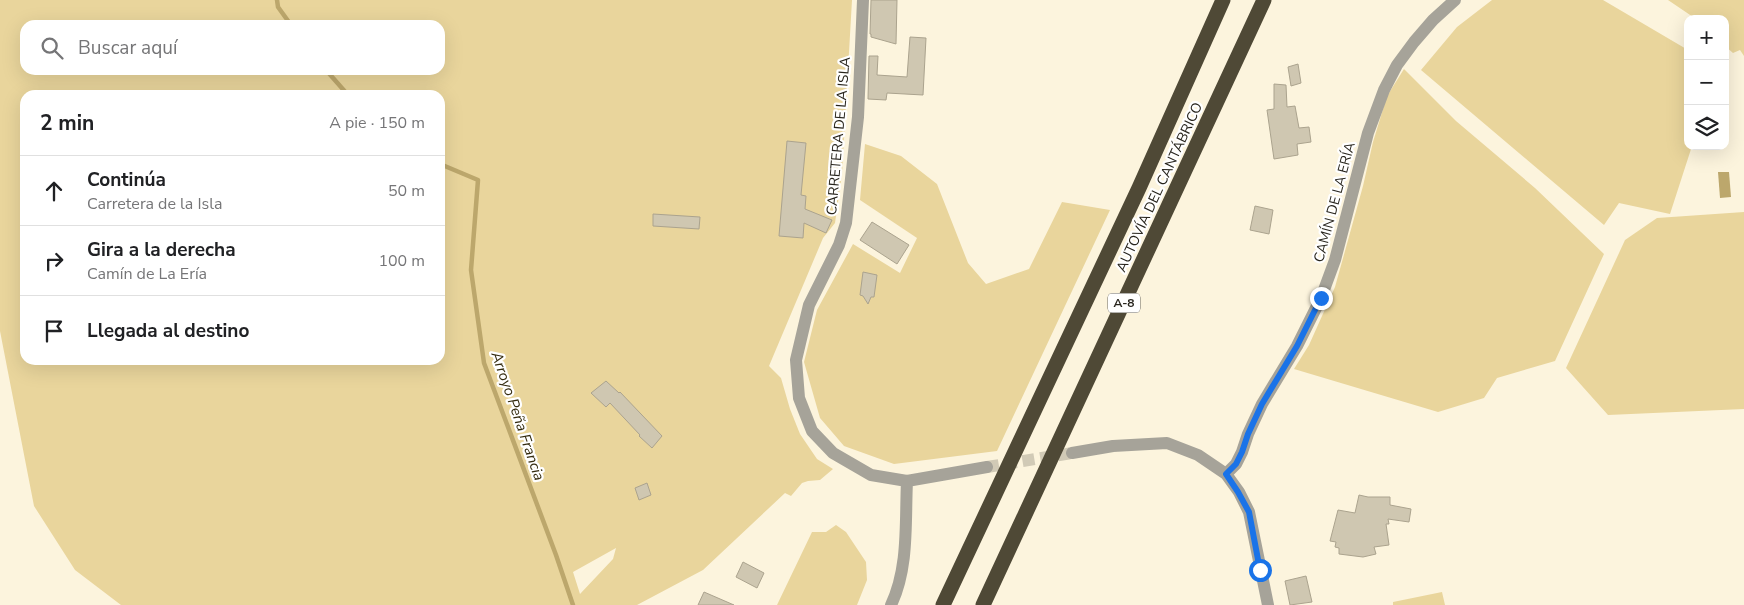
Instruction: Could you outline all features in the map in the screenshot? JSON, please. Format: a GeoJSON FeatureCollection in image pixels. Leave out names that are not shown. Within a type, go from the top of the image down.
{"type":"FeatureCollection","features":[{"type":"Feature","properties":{"kind":"highway","name":"AUTOVÍA DEL CANTÁBRICO"},"geometry":{"type":"LineString","coordinates":[[943,605],[1139,188],[1223,0]]}},
{"type":"Feature","properties":{"kind":"highway","name":"AUTOVÍA DEL CANTÁBRICO"},"geometry":{"type":"LineString","coordinates":[[983,605],[1264,0]]}},
{"type":"Feature","properties":{"kind":"street","name":"CARRETERA DE LA ISLA"},"geometry":{"type":"LineString","coordinates":[[863,0],[858,117],[846,223],[839,245],[810,305],[796,360],[799,398],[812,431],[833,453],[871,475],[906,482],[987,467]]}},
{"type":"Feature","properties":{"kind":"street","name":"CAMÍN DE LA ERÍA"},"geometry":{"type":"LineString","coordinates":[[1226,474],[1236,464],[1262,404],[1297,346],[1321,298],[1335,260],[1368,133],[1384,90],[1397,65],[1414,42],[1433,20],[1455,0]]}},
{"type":"Feature","properties":{"kind":"street"},"geometry":{"type":"LineString","coordinates":[[1072,452],[1113,446],[1167,443],[1198,455],[1226,474],[1249,512],[1268,605]]}},
{"type":"Feature","properties":{"kind":"street"},"geometry":{"type":"LineString","coordinates":[[891,605],[896,595],[905,548],[906,482]]}},
{"type":"Feature","properties":{"kind":"shaded area"},"geometry":{"type":"Polygon","coordinates":[[[0,0],[852,0],[842,174],[835,223],[823,238],[769,366],[781,378],[800,434],[817,459],[833,469],[820,480],[802,483],[791,496],[785,493],[703,570],[637,605],[121,605],[75,570],[34,506],[0,331],[0,0]],[[616,548],[573,572],[580,594],[613,559],[616,548]]]}},
{"type":"Feature","properties":{"kind":"shaded area"},"geometry":{"type":"Polygon","coordinates":[[[1492,0],[1603,0],[1684,48],[1684,150],[1691,150],[1670,214],[1619,203],[1604,225],[1421,70],[1457,27],[1492,0]]]}},
{"type":"Feature","properties":{"kind":"shaded area"},"geometry":{"type":"Polygon","coordinates":[[[1668,0],[1744,0],[1744,56],[1740,50],[1733,53],[1729,50],[1729,15],[1690,15],[1668,0]]]}},
{"type":"Feature","properties":{"kind":"shaded area"},"geometry":{"type":"Polygon","coordinates":[[[1404,69],[1456,121],[1535,188],[1604,254],[1555,361],[1497,378],[1484,398],[1438,412],[1294,369],[1309,345],[1335,287],[1387,96],[1404,69]]]}},
{"type":"Feature","properties":{"kind":"shaded area"},"geometry":{"type":"Polygon","coordinates":[[[865,144],[901,156],[937,184],[968,263],[986,284],[1029,269],[1062,202],[1110,210],[997,451],[894,464],[844,446],[820,418],[804,362],[817,310],[853,244],[900,273],[917,238],[860,200],[865,144]]]}},
{"type":"Feature","properties":{"kind":"shaded area"},"geometry":{"type":"Polygon","coordinates":[[[1718,172],[1729,172],[1731,197],[1720,198],[1718,172]]]}},
{"type":"Feature","properties":{"kind":"shaded area"},"geometry":{"type":"Polygon","coordinates":[[[1744,212],[1744,409],[1608,415],[1566,368],[1625,240],[1657,218],[1744,212]]]}},
{"type":"Feature","properties":{"kind":"shaded area"},"geometry":{"type":"Polygon","coordinates":[[[836,525],[846,532],[866,562],[867,580],[857,605],[777,605],[812,532],[826,532],[836,525]]]}},
{"type":"Feature","properties":{"kind":"shaded area"},"geometry":{"type":"Polygon","coordinates":[[[1442,592],[1445,605],[1393,605],[1393,602],[1442,592]]]}},
{"type":"Feature","properties":{"kind":"building"},"geometry":{"type":"Polygon","coordinates":[[[871,0],[897,0],[896,44],[871,37],[871,0]]]}},
{"type":"Feature","properties":{"kind":"building"},"geometry":{"type":"Polygon","coordinates":[[[910,37],[926,38],[923,95],[887,93],[886,100],[868,99],[869,56],[878,56],[877,75],[907,77],[910,37]]]}},
{"type":"Feature","properties":{"kind":"building"},"geometry":{"type":"Polygon","coordinates":[[[1298,64],[1301,83],[1291,86],[1288,67],[1298,64]]]}},
{"type":"Feature","properties":{"kind":"building"},"geometry":{"type":"Polygon","coordinates":[[[1274,84],[1286,85],[1287,107],[1295,106],[1299,128],[1309,127],[1311,142],[1297,144],[1298,155],[1274,159],[1267,110],[1274,109],[1274,84]]]}},
{"type":"Feature","properties":{"kind":"building"},"geometry":{"type":"Polygon","coordinates":[[[787,141],[806,143],[801,195],[806,196],[805,209],[832,220],[826,233],[804,223],[803,238],[779,236],[787,141]]]}},
{"type":"Feature","properties":{"kind":"building"},"geometry":{"type":"Polygon","coordinates":[[[1255,206],[1273,210],[1269,234],[1250,230],[1255,206]]]}},
{"type":"Feature","properties":{"kind":"building"},"geometry":{"type":"Polygon","coordinates":[[[653,214],[700,217],[699,229],[653,226],[653,214]]]}},
{"type":"Feature","properties":{"kind":"building"},"geometry":{"type":"Polygon","coordinates":[[[872,222],[909,245],[897,264],[860,240],[872,222]]]}},
{"type":"Feature","properties":{"kind":"building"},"geometry":{"type":"Polygon","coordinates":[[[863,272],[877,275],[874,297],[871,297],[868,304],[863,296],[860,295],[863,272]]]}},
{"type":"Feature","properties":{"kind":"building"},"geometry":{"type":"Polygon","coordinates":[[[606,381],[620,392],[662,436],[652,448],[610,403],[606,407],[591,393],[606,381]]]}},
{"type":"Feature","properties":{"kind":"building"},"geometry":{"type":"Polygon","coordinates":[[[647,483],[651,495],[639,500],[635,488],[647,483]]]}},
{"type":"Feature","properties":{"kind":"building"},"geometry":{"type":"Polygon","coordinates":[[[1359,495],[1390,497],[1390,505],[1411,509],[1409,522],[1388,519],[1389,524],[1386,524],[1389,545],[1374,547],[1376,554],[1363,557],[1339,554],[1339,548],[1335,547],[1336,542],[1330,541],[1338,510],[1355,513],[1359,495]]]}},
{"type":"Feature","properties":{"kind":"building"},"geometry":{"type":"Polygon","coordinates":[[[743,562],[764,573],[757,588],[736,577],[743,562]]]}},
{"type":"Feature","properties":{"kind":"building"},"geometry":{"type":"Polygon","coordinates":[[[1306,576],[1312,602],[1290,605],[1285,581],[1306,576]]]}},
{"type":"Feature","properties":{"kind":"building"},"geometry":{"type":"Polygon","coordinates":[[[704,592],[734,605],[698,605],[704,592]]]}},
{"type":"Feature","properties":{"kind":"waterway","name":"Arroyo Peña Francia"},"geometry":{"type":"LineString","coordinates":[[277,0],[278,7],[287,20]]}},
{"type":"Feature","properties":{"kind":"waterway","name":"Arroyo Peña Francia"},"geometry":{"type":"LineString","coordinates":[[330,75],[344,90]]}},
{"type":"Feature","properties":{"kind":"waterway","name":"Arroyo Peña Francia"},"geometry":{"type":"LineString","coordinates":[[445,166],[478,180],[471,270],[484,363],[573,605]]}},
{"type":"Feature","properties":{"kind":"tunnel"},"geometry":{"type":"LineString","coordinates":[[987,467],[1072,453]]}},
{"type":"Feature","properties":{"kind":"route"},"geometry":{"type":"LineString","coordinates":[[1260,570],[1249,512],[1226,474],[1236,464],[1262,404],[1297,346],[1321,298]]}}]}
